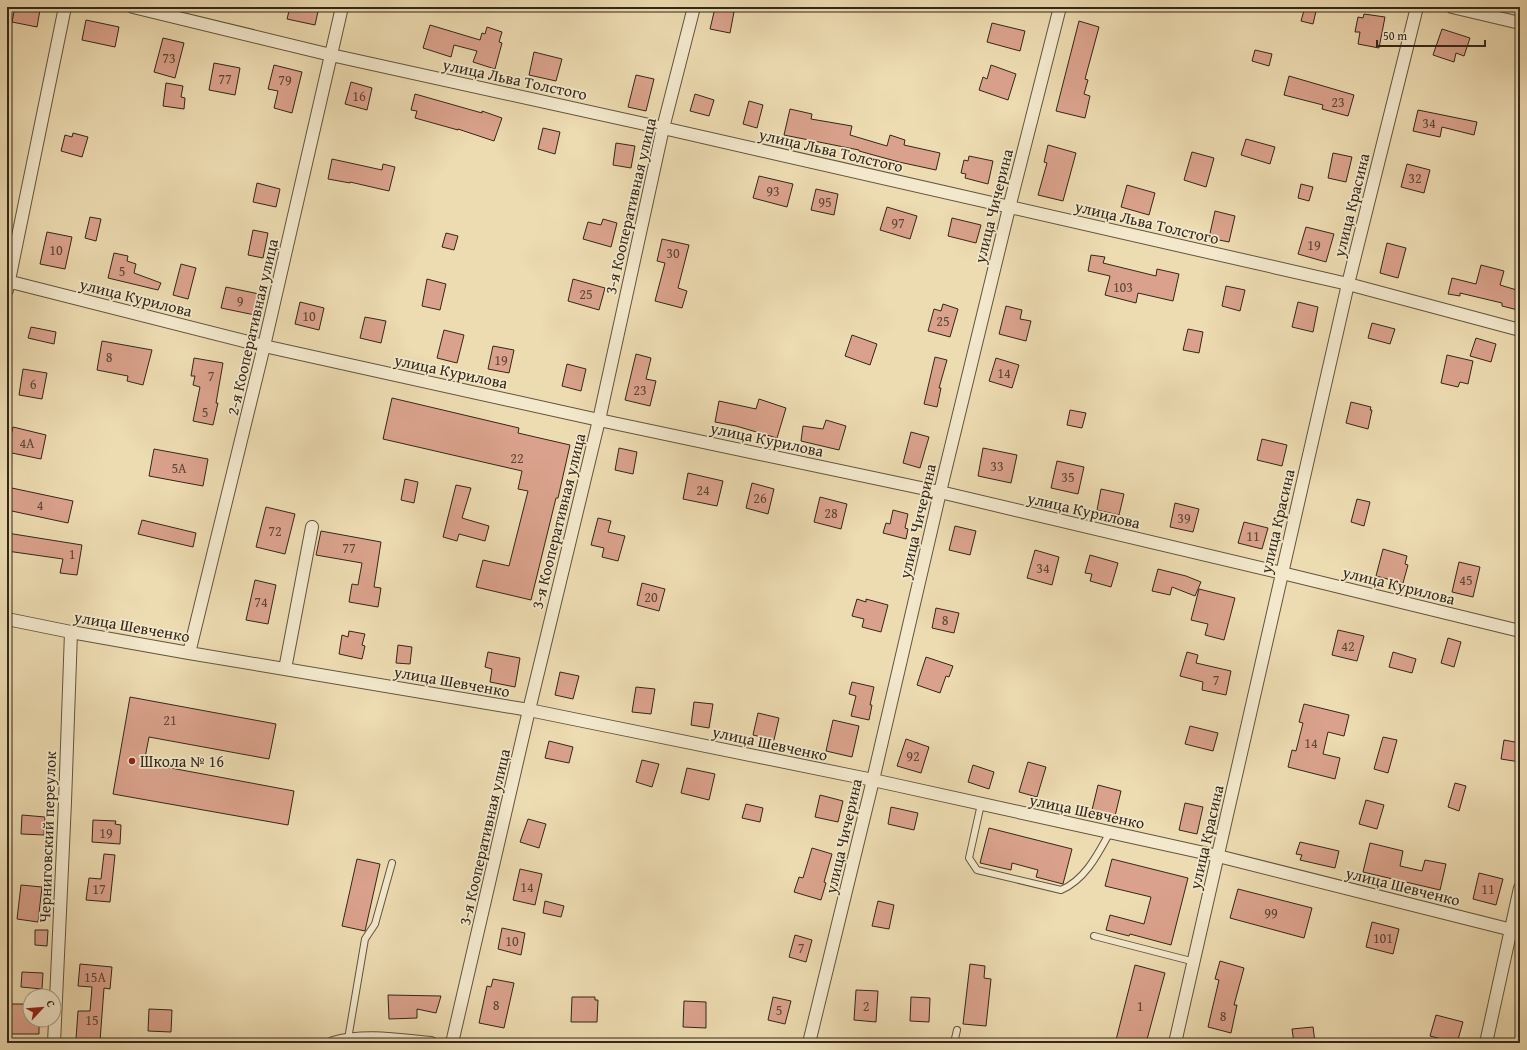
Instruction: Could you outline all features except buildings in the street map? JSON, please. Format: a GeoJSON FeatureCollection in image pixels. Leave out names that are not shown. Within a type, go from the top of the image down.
{"type":"FeatureCollection","features":[{"type":"Feature","properties":{"kind":"street"},"geometry":{"type":"LineString","coordinates":[[8,284],[65,7]]}},
{"type":"Feature","properties":{"kind":"street","name":"улица Льва Толстого"},"geometry":{"type":"LineString","coordinates":[[133,7],[331,55],[663,128],[1348,284],[1520,330]]}},
{"type":"Feature","properties":{"kind":"street","name":"2-я Кооперативная улица"},"geometry":{"type":"LineString","coordinates":[[190,653],[264,346],[342,7]]}},
{"type":"Feature","properties":{"kind":"street","name":"3-я Кооперативная улица"},"geometry":{"type":"LineString","coordinates":[[452,1043],[529,710],[599,420],[663,128],[694,7]]}},
{"type":"Feature","properties":{"kind":"street","name":"улица Чичерина"},"geometry":{"type":"LineString","coordinates":[[811,1043],[940,492],[1009,208],[1060,7]]}},
{"type":"Feature","properties":{"kind":"street","name":"улица Красина"},"geometry":{"type":"LineString","coordinates":[[1175,1043],[1195,962],[1348,284],[1417,7]]}},
{"type":"Feature","properties":{"kind":"street"},"geometry":{"type":"LineString","coordinates":[[1452,7],[1520,23]]}},
{"type":"Feature","properties":{"kind":"street","name":"улица Курилова"},"geometry":{"type":"LineString","coordinates":[[8,284],[264,346],[599,420],[940,492],[1282,573],[1520,632]]}},
{"type":"Feature","properties":{"kind":"street"},"geometry":{"type":"LineString","coordinates":[[285,669],[312,527]]}},
{"type":"Feature","properties":{"kind":"street","name":"улица Шевченко"},"geometry":{"type":"LineString","coordinates":[[7,619],[190,653],[529,710],[873,780],[1218,856],[1515,931]]}},
{"type":"Feature","properties":{"kind":"street","name":"Черниговский переулок"},"geometry":{"type":"LineString","coordinates":[[54,1043],[71,632]]}},
{"type":"Feature","properties":{"kind":"street"},"geometry":{"type":"LineString","coordinates":[[1486,1043],[1515,931],[1520,888]]}},
{"type":"Feature","properties":{"kind":"street"},"geometry":{"type":"LineString","coordinates":[[333,1043],[348,1039],[389,1039],[431,1043]]}},
{"type":"Feature","properties":{"kind":"lane"},"geometry":{"type":"LineString","coordinates":[[981,804],[969,858],[978,870],[1061,890],[1071,886],[1094,862],[1110,832]]}},
{"type":"Feature","properties":{"kind":"lane"},"geometry":{"type":"LineString","coordinates":[[348,1039],[365,939],[375,924],[392,863]]}},
{"type":"Feature","properties":{"kind":"lane"},"geometry":{"type":"LineString","coordinates":[[1094,936],[1195,962]]}},
{"type":"Feature","properties":{"kind":"lane"},"geometry":{"type":"LineString","coordinates":[[954,1043],[957,1030]]}},
{"type":"Feature","properties":{"kind":"place","name":"Школа № 16"},"geometry":{"type":"Point","coordinates":[132,761]}}]}
